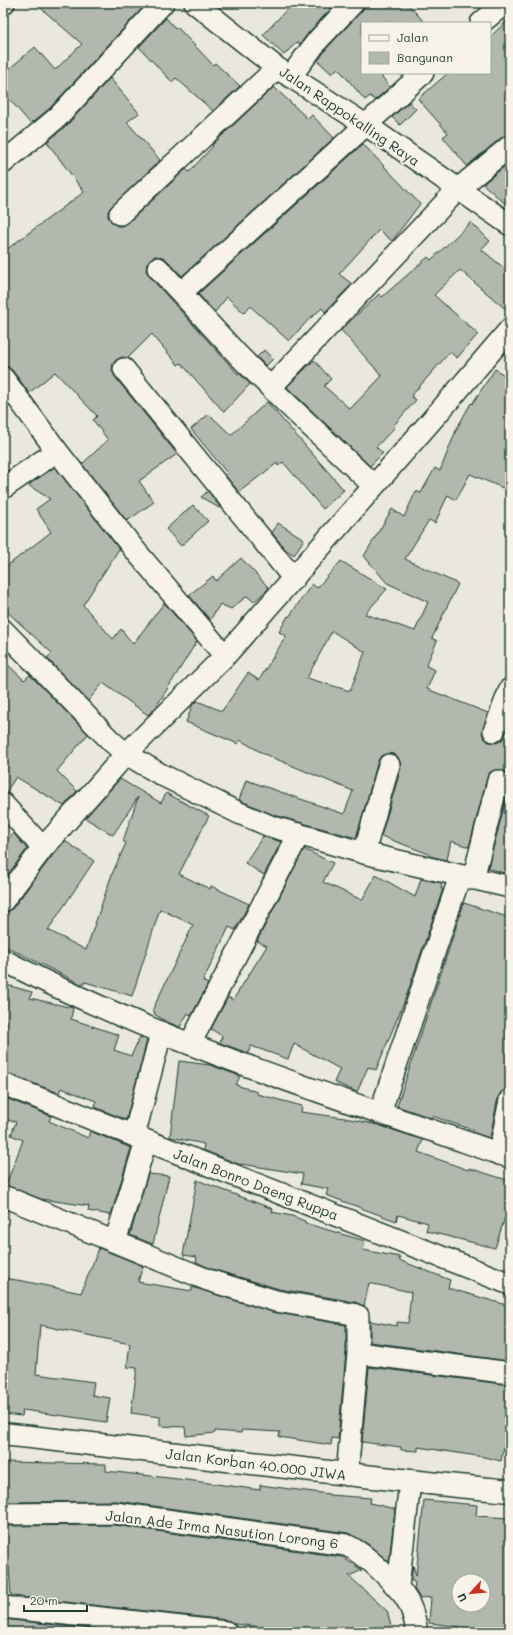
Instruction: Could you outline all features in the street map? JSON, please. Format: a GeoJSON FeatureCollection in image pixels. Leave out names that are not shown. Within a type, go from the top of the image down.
{"type":"FeatureCollection","features":[{"type":"Feature","properties":{"kind":"street"},"geometry":{"type":"LineString","coordinates":[[3,163],[58,118],[164,3]]}},
{"type":"Feature","properties":{"kind":"street","name":"Jalan Rappokalling Raya"},"geometry":{"type":"LineString","coordinates":[[195,3],[284,72],[366,125],[510,225]]}},
{"type":"Feature","properties":{"kind":"street"},"geometry":{"type":"LineString","coordinates":[[120,214],[284,72],[318,40],[353,3]]}},
{"type":"Feature","properties":{"kind":"street"},"geometry":{"type":"LineString","coordinates":[[482,22],[505,3]]}},
{"type":"Feature","properties":{"kind":"street"},"geometry":{"type":"LineString","coordinates":[[181,293],[422,74]]}},
{"type":"Feature","properties":{"kind":"street"},"geometry":{"type":"LineString","coordinates":[[271,387],[458,189],[510,146]]}},
{"type":"Feature","properties":{"kind":"street"},"geometry":{"type":"LineString","coordinates":[[158,268],[271,387],[374,486]]}},
{"type":"Feature","properties":{"kind":"street"},"geometry":{"type":"LineString","coordinates":[[3,901],[43,848],[126,754],[225,656],[294,579],[510,329]]}},
{"type":"Feature","properties":{"kind":"street"},"geometry":{"type":"LineString","coordinates":[[124,369],[294,579]]}},
{"type":"Feature","properties":{"kind":"street"},"geometry":{"type":"LineString","coordinates":[[3,378],[57,451],[134,549],[225,656]]}},
{"type":"Feature","properties":{"kind":"street"},"geometry":{"type":"LineString","coordinates":[[3,488],[57,451]]}},
{"type":"Feature","properties":{"kind":"street"},"geometry":{"type":"LineString","coordinates":[[3,630],[126,754],[162,775],[239,813],[270,826],[364,853],[510,887]]}},
{"type":"Feature","properties":{"kind":"street"},"geometry":{"type":"LineString","coordinates":[[494,731],[510,689]]}},
{"type":"Feature","properties":{"kind":"street"},"geometry":{"type":"LineString","coordinates":[[364,853],[389,765]]}},
{"type":"Feature","properties":{"kind":"street"},"geometry":{"type":"LineString","coordinates":[[380,1113],[466,877],[498,781]]}},
{"type":"Feature","properties":{"kind":"street"},"geometry":{"type":"LineString","coordinates":[[3,804],[43,848]]}},
{"type":"Feature","properties":{"kind":"street"},"geometry":{"type":"LineString","coordinates":[[190,1044],[299,834]]}},
{"type":"Feature","properties":{"kind":"street"},"geometry":{"type":"LineString","coordinates":[[3,960],[75,995],[161,1033],[278,1077],[504,1156],[510,1100]]}},
{"type":"Feature","properties":{"kind":"street"},"geometry":{"type":"LineString","coordinates":[[115,1242],[140,1138],[161,1033]]}},
{"type":"Feature","properties":{"kind":"street","name":"Jalan Bonro Daeng Ruppa"},"geometry":{"type":"LineString","coordinates":[[3,1084],[510,1284]]}},
{"type":"Feature","properties":{"kind":"street"},"geometry":{"type":"LineString","coordinates":[[3,1196],[208,1280],[252,1295],[276,1301],[353,1314],[359,1318],[358,1353],[347,1475]]}},
{"type":"Feature","properties":{"kind":"street"},"geometry":{"type":"LineString","coordinates":[[358,1353],[510,1373]]}},
{"type":"Feature","properties":{"kind":"street","name":"Jalan Korban 40.000 JIWA"},"geometry":{"type":"LineString","coordinates":[[3,1434],[177,1453],[347,1475],[510,1492]]}},
{"type":"Feature","properties":{"kind":"street"},"geometry":{"type":"LineString","coordinates":[[398,1587],[410,1482]]}},
{"type":"Feature","properties":{"kind":"street","name":"Jalan Ade Irma Nasution Lorong 6"},"geometry":{"type":"LineString","coordinates":[[3,1514],[115,1513],[336,1544],[354,1548],[398,1587],[411,1606],[416,1632],[420,1632]]}},
{"type":"Feature","properties":{"kind":"street"},"geometry":{"type":"LineString","coordinates":[[3,1607],[226,1632]]}},
{"type":"Feature","properties":{"kind":"building"},"geometry":{"type":"Polygon","coordinates":[[[35,3],[147,3],[50,108],[30,123],[3,92],[3,74],[35,47],[55,70],[82,44],[35,3]]]}},
{"type":"Feature","properties":{"kind":"building"},"geometry":{"type":"Polygon","coordinates":[[[293,3],[336,3],[300,44],[297,42],[284,55],[263,35],[293,3]]]}},
{"type":"Feature","properties":{"kind":"building"},"geometry":{"type":"Polygon","coordinates":[[[365,3],[407,3],[424,22],[361,22],[361,74],[380,74],[390,87],[375,100],[370,96],[365,100],[338,68],[332,74],[318,61],[327,48],[362,11],[365,3]]]}},
{"type":"Feature","properties":{"kind":"building"},"geometry":{"type":"Polygon","coordinates":[[[166,18],[176,29],[177,27],[213,65],[215,63],[240,86],[213,111],[176,78],[172,82],[139,47],[166,18]]]}},
{"type":"Feature","properties":{"kind":"building"},"geometry":{"type":"Polygon","coordinates":[[[510,18],[510,134],[502,137],[467,166],[443,137],[448,133],[418,99],[447,74],[491,74],[491,36],[510,18]]]}},
{"type":"Feature","properties":{"kind":"building"},"geometry":{"type":"Polygon","coordinates":[[[110,78],[139,113],[127,122],[160,160],[108,211],[108,217],[117,226],[123,226],[128,223],[186,169],[189,172],[213,146],[212,145],[274,87],[308,119],[312,115],[334,138],[182,276],[167,260],[162,257],[155,256],[150,259],[147,264],[146,270],[149,276],[238,374],[239,373],[250,384],[224,412],[181,363],[178,365],[152,334],[128,358],[122,357],[116,360],[113,364],[112,370],[115,377],[177,454],[139,481],[154,502],[127,521],[82,464],[108,440],[93,420],[97,416],[55,372],[29,393],[13,371],[3,362],[3,252],[84,192],[47,142],[67,125],[110,78]]]}},
{"type":"Feature","properties":{"kind":"building"},"geometry":{"type":"Polygon","coordinates":[[[409,102],[416,109],[400,125],[392,117],[409,102]]]}},
{"type":"Feature","properties":{"kind":"building"},"geometry":{"type":"Polygon","coordinates":[[[363,144],[420,204],[392,241],[379,230],[339,274],[352,284],[325,312],[322,308],[311,317],[289,341],[250,306],[244,313],[227,297],[215,312],[198,294],[363,144]]]}},
{"type":"Feature","properties":{"kind":"building"},"geometry":{"type":"Polygon","coordinates":[[[510,162],[510,208],[483,184],[510,162]]]}},
{"type":"Feature","properties":{"kind":"building"},"geometry":{"type":"Polygon","coordinates":[[[471,222],[490,241],[481,249],[510,273],[510,313],[460,270],[434,295],[478,334],[457,358],[450,352],[411,396],[416,400],[394,425],[395,427],[376,447],[383,453],[370,466],[287,387],[314,360],[331,379],[324,386],[350,409],[382,376],[341,330],[379,294],[382,297],[428,257],[431,260],[471,222]]]}},
{"type":"Feature","properties":{"kind":"building"},"geometry":{"type":"Polygon","coordinates":[[[264,350],[273,359],[266,366],[257,357],[264,350]]]}},
{"type":"Feature","properties":{"kind":"building"},"geometry":{"type":"Polygon","coordinates":[[[495,369],[510,379],[510,491],[470,474],[456,500],[448,495],[435,523],[429,520],[405,559],[458,584],[432,638],[437,641],[426,666],[435,670],[427,689],[488,713],[482,733],[484,738],[489,742],[496,743],[502,740],[510,723],[510,784],[509,777],[506,772],[494,770],[489,773],[469,847],[451,841],[447,860],[429,856],[429,854],[381,836],[401,768],[398,757],[393,754],[381,756],[378,761],[356,838],[274,815],[239,800],[246,780],[344,814],[353,791],[264,754],[240,740],[238,744],[186,722],[193,704],[197,701],[222,711],[248,673],[259,680],[286,636],[279,632],[288,616],[289,617],[312,584],[317,588],[341,561],[387,589],[365,614],[415,631],[428,602],[387,583],[364,556],[392,509],[404,517],[416,491],[421,493],[435,468],[440,471],[457,428],[471,403],[472,404],[495,369]],[[332,631],[307,678],[350,691],[365,652],[332,631]]]}},
{"type":"Feature","properties":{"kind":"building"},"geometry":{"type":"Polygon","coordinates":[[[267,402],[344,490],[323,509],[283,462],[278,466],[277,463],[239,492],[225,475],[227,473],[191,429],[209,414],[231,435],[267,402]]]}},
{"type":"Feature","properties":{"kind":"building"},"geometry":{"type":"Polygon","coordinates":[[[55,467],[119,549],[83,605],[113,639],[121,629],[133,644],[164,603],[197,641],[156,707],[148,715],[103,683],[88,701],[47,658],[52,653],[3,608],[3,569],[51,532],[36,509],[50,499],[28,485],[55,467]]]}},
{"type":"Feature","properties":{"kind":"building"},"geometry":{"type":"Polygon","coordinates":[[[208,491],[220,507],[219,508],[201,497],[208,491]]]}},
{"type":"Feature","properties":{"kind":"building"},"geometry":{"type":"Polygon","coordinates":[[[193,505],[208,521],[181,546],[166,529],[193,505]]]}},
{"type":"Feature","properties":{"kind":"building"},"geometry":{"type":"Polygon","coordinates":[[[278,523],[304,539],[294,555],[286,550],[272,533],[278,523]]]}},
{"type":"Feature","properties":{"kind":"building"},"geometry":{"type":"Polygon","coordinates":[[[241,558],[269,588],[254,602],[247,596],[231,609],[220,604],[210,620],[189,595],[213,576],[216,581],[241,558]]]}},
{"type":"Feature","properties":{"kind":"building"},"geometry":{"type":"Polygon","coordinates":[[[3,660],[24,680],[30,675],[88,734],[57,771],[77,791],[64,806],[16,777],[6,792],[3,792],[3,660]]]}},
{"type":"Feature","properties":{"kind":"building"},"geometry":{"type":"Polygon","coordinates":[[[120,779],[161,803],[166,793],[209,816],[179,874],[210,889],[211,886],[249,904],[235,930],[229,927],[203,981],[208,984],[191,1016],[188,1013],[180,1027],[167,1022],[154,1014],[155,1012],[152,1011],[193,925],[160,909],[132,996],[85,982],[83,985],[3,945],[3,913],[8,912],[13,908],[65,841],[94,861],[48,930],[86,950],[112,874],[126,843],[123,841],[138,797],[113,835],[85,818],[120,779]]]}},
{"type":"Feature","properties":{"kind":"building"},"geometry":{"type":"Polygon","coordinates":[[[510,784],[510,875],[488,868],[510,784]]]}},
{"type":"Feature","properties":{"kind":"building"},"geometry":{"type":"Polygon","coordinates":[[[13,833],[27,849],[3,881],[3,845],[13,833]]]}},
{"type":"Feature","properties":{"kind":"building"},"geometry":{"type":"Polygon","coordinates":[[[263,836],[281,842],[264,875],[245,863],[263,836]]]}},
{"type":"Feature","properties":{"kind":"building"},"geometry":{"type":"Polygon","coordinates":[[[304,849],[333,863],[323,882],[362,900],[376,875],[415,897],[421,879],[442,883],[441,889],[443,889],[405,1000],[376,1070],[368,1067],[357,1092],[334,1082],[340,1069],[294,1044],[288,1059],[251,1046],[248,1053],[220,1043],[222,1036],[211,1029],[228,997],[233,1000],[267,946],[257,941],[304,849]]]}},
{"type":"Feature","properties":{"kind":"building"},"geometry":{"type":"Polygon","coordinates":[[[464,903],[510,918],[510,1088],[501,1092],[498,1097],[490,1138],[472,1132],[473,1130],[432,1116],[431,1118],[397,1106],[464,903]]]}},
{"type":"Feature","properties":{"kind":"building"},"geometry":{"type":"Polygon","coordinates":[[[3,984],[32,992],[30,998],[73,1008],[71,1019],[119,1035],[114,1050],[131,1056],[140,1037],[147,1040],[126,1120],[95,1107],[96,1101],[61,1088],[59,1093],[3,1072],[3,984]]]}},
{"type":"Feature","properties":{"kind":"building"},"geometry":{"type":"Polygon","coordinates":[[[179,1061],[210,1065],[240,1076],[236,1085],[257,1092],[257,1094],[302,1106],[301,1112],[345,1118],[378,1125],[423,1140],[418,1152],[468,1170],[469,1168],[510,1181],[510,1202],[495,1248],[426,1231],[428,1223],[398,1215],[396,1221],[326,1195],[328,1189],[301,1184],[303,1174],[241,1165],[203,1150],[204,1144],[170,1137],[179,1061]]]}},
{"type":"Feature","properties":{"kind":"building"},"geometry":{"type":"Polygon","coordinates":[[[3,1097],[51,1116],[49,1121],[88,1138],[90,1131],[131,1148],[111,1215],[88,1211],[89,1206],[41,1199],[6,1185],[23,1140],[11,1135],[16,1122],[3,1119],[3,1097]]]}},
{"type":"Feature","properties":{"kind":"building"},"geometry":{"type":"Polygon","coordinates":[[[148,1174],[169,1176],[153,1244],[130,1235],[148,1174]]]}},
{"type":"Feature","properties":{"kind":"building"},"geometry":{"type":"Polygon","coordinates":[[[197,1180],[273,1209],[272,1212],[292,1216],[305,1221],[305,1223],[365,1241],[363,1250],[400,1257],[399,1260],[450,1280],[448,1288],[510,1306],[509,1361],[370,1342],[370,1321],[397,1326],[397,1322],[408,1323],[411,1292],[369,1283],[364,1306],[355,1302],[279,1289],[212,1269],[196,1262],[197,1257],[183,1255],[197,1180]]]}},
{"type":"Feature","properties":{"kind":"building"},"geometry":{"type":"Polygon","coordinates":[[[99,1248],[143,1266],[138,1282],[192,1291],[192,1287],[272,1312],[346,1325],[346,1352],[338,1439],[332,1438],[331,1445],[279,1437],[280,1432],[242,1430],[241,1433],[215,1431],[215,1433],[186,1436],[185,1427],[160,1426],[160,1417],[131,1413],[137,1368],[127,1367],[130,1344],[40,1325],[36,1374],[94,1382],[92,1395],[110,1398],[106,1422],[23,1410],[22,1416],[3,1414],[3,1278],[81,1293],[99,1248]]]}},
{"type":"Feature","properties":{"kind":"building"},"geometry":{"type":"Polygon","coordinates":[[[369,1367],[510,1385],[510,1425],[508,1425],[501,1461],[418,1447],[418,1451],[401,1450],[401,1447],[362,1442],[369,1367]]]}},
{"type":"Feature","properties":{"kind":"building"},"geometry":{"type":"Polygon","coordinates":[[[3,1462],[106,1464],[106,1471],[260,1490],[260,1485],[329,1495],[371,1498],[370,1503],[395,1509],[389,1562],[368,1544],[348,1533],[117,1501],[3,1502],[3,1462]]]}},
{"type":"Feature","properties":{"kind":"building"},"geometry":{"type":"Polygon","coordinates":[[[424,1500],[477,1505],[476,1516],[510,1518],[510,1632],[486,1632],[470,1630],[470,1628],[429,1623],[431,1597],[420,1598],[414,1589],[415,1583],[411,1580],[413,1565],[416,1576],[424,1500]]]}},
{"type":"Feature","properties":{"kind":"building"},"geometry":{"type":"Polygon","coordinates":[[[114,1525],[342,1557],[362,1570],[349,1576],[387,1611],[393,1632],[325,1632],[298,1627],[297,1631],[235,1624],[227,1620],[11,1596],[9,1566],[3,1566],[3,1526],[114,1525]]]}},
{"type":"Feature","properties":{"kind":"building"},"geometry":{"type":"Polygon","coordinates":[[[3,1619],[118,1632],[3,1632],[3,1619]]]}}]}
